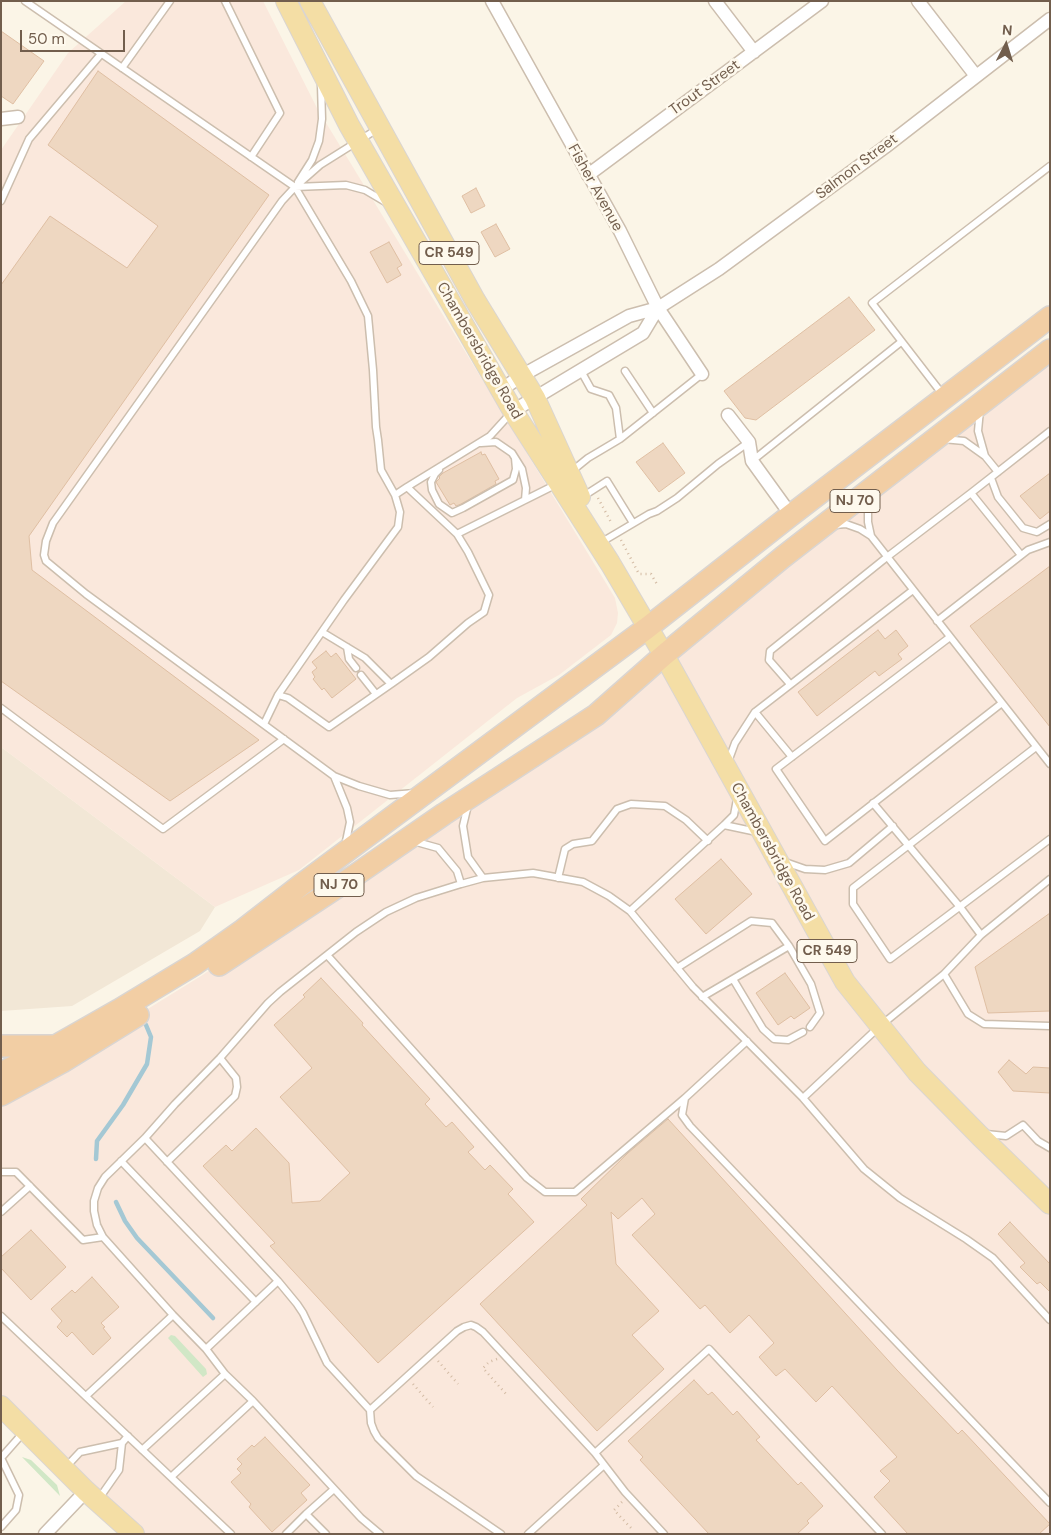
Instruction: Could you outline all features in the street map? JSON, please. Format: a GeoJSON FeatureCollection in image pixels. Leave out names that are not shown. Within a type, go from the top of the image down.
{"type":"FeatureCollection","features":[{"type":"Feature","properties":{"kind":"highway","name":"NJ 70"},"geometry":{"type":"LineString","coordinates":[[1,1073],[119,1010],[195,964],[243,930],[647,628],[1050,317]]}},
{"type":"Feature","properties":{"kind":"highway","name":"NJ 70"},"geometry":{"type":"LineString","coordinates":[[1,1095],[62,1062],[201,976],[596,715],[664,656],[824,525],[1050,350]]}},
{"type":"Feature","properties":{"kind":"highway"},"geometry":{"type":"LineString","coordinates":[[1,1046],[54,1046]]}},
{"type":"Feature","properties":{"kind":"main road","name":"Chambersbridge Road"},"geometry":{"type":"LineString","coordinates":[[286,1],[358,141],[512,411],[564,478],[587,494],[609,538],[610,563]]}},
{"type":"Feature","properties":{"kind":"main road","name":"Chambersbridge Road"},"geometry":{"type":"LineString","coordinates":[[310,1],[470,291],[535,398],[564,478],[845,982],[918,1072],[977,1134],[1050,1204]]}},
{"type":"Feature","properties":{"kind":"main road"},"geometry":{"type":"LineString","coordinates":[[1,1406],[125,1529]]}},
{"type":"Feature","properties":{"kind":"street","name":"Fisher Avenue"},"geometry":{"type":"LineString","coordinates":[[492,1],[620,231],[658,308],[702,374]]}},
{"type":"Feature","properties":{"kind":"street"},"geometry":{"type":"LineString","coordinates":[[715,1],[754,52]]}},
{"type":"Feature","properties":{"kind":"street","name":"Trout Street"},"geometry":{"type":"LineString","coordinates":[[588,175],[822,1]]}},
{"type":"Feature","properties":{"kind":"street"},"geometry":{"type":"LineString","coordinates":[[918,1],[976,76]]}},
{"type":"Feature","properties":{"kind":"street","name":"Salmon Street"},"geometry":{"type":"LineString","coordinates":[[501,390],[522,376],[629,316],[658,308],[727,263],[885,147],[1050,19]]}},
{"type":"Feature","properties":{"kind":"street"},"geometry":{"type":"LineString","coordinates":[[1,119],[18,117]]}},
{"type":"Feature","properties":{"kind":"street","name":"Salmon Street"},"geometry":{"type":"LineString","coordinates":[[512,411],[643,333],[658,308]]}},
{"type":"Feature","properties":{"kind":"street"},"geometry":{"type":"LineString","coordinates":[[728,415],[749,442],[752,461],[791,515]]}},
{"type":"Feature","properties":{"kind":"street"},"geometry":{"type":"LineString","coordinates":[[45,1534],[92,1496]]}},
{"type":"Feature","properties":{"kind":"lane"},"geometry":{"type":"LineString","coordinates":[[25,1],[295,187],[351,282],[368,316],[381,470],[395,495],[400,512],[398,527],[278,694],[264,724]]}},
{"type":"Feature","properties":{"kind":"lane"},"geometry":{"type":"LineString","coordinates":[[122,68],[170,1]]}},
{"type":"Feature","properties":{"kind":"lane"},"geometry":{"type":"LineString","coordinates":[[225,1],[280,113],[251,157]]}},
{"type":"Feature","properties":{"kind":"lane"},"geometry":{"type":"LineString","coordinates":[[1,201],[29,139],[101,54]]}},
{"type":"Feature","properties":{"kind":"lane"},"geometry":{"type":"LineString","coordinates":[[295,187],[312,160],[319,141],[322,120],[321,70]]}},
{"type":"Feature","properties":{"kind":"lane"},"geometry":{"type":"LineString","coordinates":[[380,128],[320,165],[282,201],[53,523],[46,541],[44,555],[46,561],[86,594],[334,776],[390,795],[428,791]]}},
{"type":"Feature","properties":{"kind":"lane"},"geometry":{"type":"LineString","coordinates":[[945,398],[872,303],[1050,166]]}},
{"type":"Feature","properties":{"kind":"lane"},"geometry":{"type":"LineString","coordinates":[[295,187],[346,185],[364,190],[397,208]]}},
{"type":"Feature","properties":{"kind":"lane"},"geometry":{"type":"LineString","coordinates":[[752,461],[901,342]]}},
{"type":"Feature","properties":{"kind":"lane"},"geometry":{"type":"LineString","coordinates":[[581,371],[591,389],[609,395],[616,408],[620,439]]}},
{"type":"Feature","properties":{"kind":"lane"},"geometry":{"type":"LineString","coordinates":[[625,371],[653,413]]}},
{"type":"Feature","properties":{"kind":"lane"},"geometry":{"type":"LineString","coordinates":[[457,534],[564,478],[588,458],[620,439],[702,374]]}},
{"type":"Feature","properties":{"kind":"lane"},"geometry":{"type":"LineString","coordinates":[[981,404],[978,431],[985,456]]}},
{"type":"Feature","properties":{"kind":"lane"},"geometry":{"type":"LineString","coordinates":[[395,495],[490,436],[512,411]]}},
{"type":"Feature","properties":{"kind":"lane"},"geometry":{"type":"LineString","coordinates":[[790,684],[769,660],[770,651],[887,557],[1050,431]]}},
{"type":"Feature","properties":{"kind":"lane"},"geometry":{"type":"LineString","coordinates":[[937,438],[964,441],[985,456],[998,472]]}},
{"type":"Feature","properties":{"kind":"lane"},"geometry":{"type":"LineString","coordinates":[[478,444],[496,442],[512,453],[522,469],[526,488],[525,500]]}},
{"type":"Feature","properties":{"kind":"lane"},"geometry":{"type":"LineString","coordinates":[[609,538],[677,498],[718,464],[749,442]]}},
{"type":"Feature","properties":{"kind":"lane"},"geometry":{"type":"LineString","coordinates":[[446,463],[434,474],[431,482],[432,490],[440,504],[452,513],[513,480],[516,469],[515,458]]}},
{"type":"Feature","properties":{"kind":"lane"},"geometry":{"type":"LineString","coordinates":[[991,478],[998,496],[1024,528],[1038,532],[1050,524]]}},
{"type":"Feature","properties":{"kind":"lane"},"geometry":{"type":"LineString","coordinates":[[871,536],[868,522],[868,506],[882,481]]}},
{"type":"Feature","properties":{"kind":"lane"},"geometry":{"type":"LineString","coordinates":[[587,494],[607,482],[633,523]]}},
{"type":"Feature","properties":{"kind":"lane"},"geometry":{"type":"LineString","coordinates":[[278,694],[288,698],[329,727],[429,657],[468,623],[484,612],[489,595],[468,552],[457,534],[408,487]]}},
{"type":"Feature","properties":{"kind":"lane"},"geometry":{"type":"LineString","coordinates":[[971,493],[1021,555]]}},
{"type":"Feature","properties":{"kind":"lane"},"geometry":{"type":"LineString","coordinates":[[824,525],[846,524],[860,529],[871,536],[1050,764]]}},
{"type":"Feature","properties":{"kind":"lane"},"geometry":{"type":"LineString","coordinates":[[937,621],[1028,550],[1050,542]]}},
{"type":"Feature","properties":{"kind":"lane"},"geometry":{"type":"LineString","coordinates":[[726,768],[735,743],[755,712],[913,590]]}},
{"type":"Feature","properties":{"kind":"lane"},"geometry":{"type":"LineString","coordinates":[[322,632],[366,658],[391,684]]}},
{"type":"Feature","properties":{"kind":"lane"},"geometry":{"type":"LineString","coordinates":[[950,637],[776,769],[825,841],[1002,703]]}},
{"type":"Feature","properties":{"kind":"lane"},"geometry":{"type":"LineString","coordinates":[[347,647],[349,659],[356,668]]}},
{"type":"Feature","properties":{"kind":"lane"},"geometry":{"type":"LineString","coordinates":[[361,675],[376,694]]}},
{"type":"Feature","properties":{"kind":"lane"},"geometry":{"type":"LineString","coordinates":[[1,708],[163,829],[284,739]]}},
{"type":"Feature","properties":{"kind":"lane"},"geometry":{"type":"LineString","coordinates":[[755,712],[792,756]]}},
{"type":"Feature","properties":{"kind":"lane"},"geometry":{"type":"LineString","coordinates":[[1036,747],[853,888],[853,904],[890,959],[1050,839]]}},
{"type":"Feature","properties":{"kind":"lane"},"geometry":{"type":"LineString","coordinates":[[334,776],[347,808],[350,822],[344,854]]}},
{"type":"Feature","properties":{"kind":"lane"},"geometry":{"type":"LineString","coordinates":[[630,911],[734,815],[738,790]]}},
{"type":"Feature","properties":{"kind":"lane"},"geometry":{"type":"LineString","coordinates":[[470,798],[463,826],[468,857],[483,878]]}},
{"type":"Feature","properties":{"kind":"lane"},"geometry":{"type":"LineString","coordinates":[[873,803],[981,935]]}},
{"type":"Feature","properties":{"kind":"lane"},"geometry":{"type":"LineString","coordinates":[[558,878],[565,849],[573,844],[592,840],[617,809],[631,804],[665,806],[686,820],[708,841]]}},
{"type":"Feature","properties":{"kind":"lane"},"geometry":{"type":"LineString","coordinates":[[724,825],[762,834]]}},
{"type":"Feature","properties":{"kind":"lane"},"geometry":{"type":"LineString","coordinates":[[776,858],[805,869],[825,870],[849,864],[893,826]]}},
{"type":"Feature","properties":{"kind":"lane"},"geometry":{"type":"LineString","coordinates":[[406,840],[438,848],[457,871],[461,884]]}},
{"type":"Feature","properties":{"kind":"lane"},"geometry":{"type":"LineString","coordinates":[[380,1534],[361,1518],[253,1401],[225,1374],[206,1349],[102,1237],[97,1225],[94,1201],[98,1188],[105,1177],[145,1138],[220,1058],[268,1003],[356,932],[386,912],[416,898],[483,878],[533,873],[583,882],[609,896],[630,911],[702,997],[803,1098],[864,1169],[900,1198],[993,1258],[1050,1320]]}},
{"type":"Feature","properties":{"kind":"lane"},"geometry":{"type":"LineString","coordinates":[[803,1098],[880,1026],[944,974],[981,935],[1050,880]]}},
{"type":"Feature","properties":{"kind":"lane"},"geometry":{"type":"LineString","coordinates":[[677,968],[751,921],[772,923],[789,946],[811,984],[820,1013],[810,1027]]}},
{"type":"Feature","properties":{"kind":"lane"},"geometry":{"type":"LineString","coordinates":[[702,997],[789,946]]}},
{"type":"Feature","properties":{"kind":"lane"},"geometry":{"type":"LineString","coordinates":[[327,955],[527,1178],[545,1192],[575,1192],[747,1042]]}},
{"type":"Feature","properties":{"kind":"lane"},"geometry":{"type":"LineString","coordinates":[[944,974],[968,1014],[984,1024],[1050,1026]]}},
{"type":"Feature","properties":{"kind":"lane"},"geometry":{"type":"LineString","coordinates":[[733,979],[763,1029],[774,1039],[788,1040],[803,1032]]}},
{"type":"Feature","properties":{"kind":"lane"},"geometry":{"type":"LineString","coordinates":[[167,1162],[235,1096],[238,1086],[236,1078],[220,1058]]}},
{"type":"Feature","properties":{"kind":"lane"},"geometry":{"type":"LineString","coordinates":[[685,1098],[682,1115],[690,1126],[1050,1503]]}},
{"type":"Feature","properties":{"kind":"lane"},"geometry":{"type":"LineString","coordinates":[[977,1134],[1006,1136],[1023,1126],[1038,1141],[1050,1148]]}},
{"type":"Feature","properties":{"kind":"lane"},"geometry":{"type":"LineString","coordinates":[[145,1138],[278,1281],[303,1312],[327,1363],[370,1410],[371,1423],[378,1438],[416,1476],[501,1534]]}},
{"type":"Feature","properties":{"kind":"lane"},"geometry":{"type":"LineString","coordinates":[[121,1161],[256,1302]]}},
{"type":"Feature","properties":{"kind":"lane"},"geometry":{"type":"LineString","coordinates":[[1,1172],[16,1172],[83,1240],[102,1237]]}},
{"type":"Feature","properties":{"kind":"lane"},"geometry":{"type":"LineString","coordinates":[[1,1212],[30,1186]]}},
{"type":"Feature","properties":{"kind":"lane"},"geometry":{"type":"LineString","coordinates":[[206,1349],[278,1281]]}},
{"type":"Feature","properties":{"kind":"lane"},"geometry":{"type":"LineString","coordinates":[[86,1396],[173,1315]]}},
{"type":"Feature","properties":{"kind":"lane"},"geometry":{"type":"LineString","coordinates":[[1,1316],[231,1534]]}},
{"type":"Feature","properties":{"kind":"lane"},"geometry":{"type":"LineString","coordinates":[[370,1410],[457,1331],[471,1325],[476,1327],[484,1332],[604,1464],[625,1492],[664,1534]]}},
{"type":"Feature","properties":{"kind":"lane"},"geometry":{"type":"LineString","coordinates":[[594,1453],[710,1349],[882,1534]]}},
{"type":"Feature","properties":{"kind":"lane"},"geometry":{"type":"LineString","coordinates":[[142,1450],[225,1374]]}},
{"type":"Feature","properties":{"kind":"lane"},"geometry":{"type":"LineString","coordinates":[[171,1477],[253,1401]]}},
{"type":"Feature","properties":{"kind":"lane"},"geometry":{"type":"LineString","coordinates":[[1,1527],[16,1510],[20,1495],[1,1458],[25,1430]]}},
{"type":"Feature","properties":{"kind":"lane"},"geometry":{"type":"LineString","coordinates":[[92,1496],[119,1470],[122,1443],[128,1436]]}},
{"type":"Feature","properties":{"kind":"lane"},"geometry":{"type":"LineString","coordinates":[[64,1469],[80,1452],[122,1443]]}},
{"type":"Feature","properties":{"kind":"lane"},"geometry":{"type":"LineString","coordinates":[[528,1534],[604,1464]]}},
{"type":"Feature","properties":{"kind":"lane"},"geometry":{"type":"LineString","coordinates":[[286,1534],[334,1489]]}},
{"type":"Feature","properties":{"kind":"lane"},"geometry":{"type":"LineString","coordinates":[[306,1514],[326,1534]]}},
{"type":"Feature","properties":{"kind":"path"},"geometry":{"type":"LineString","coordinates":[[587,494],[609,538],[639,574],[651,574],[658,586]]}},
{"type":"Feature","properties":{"kind":"path"},"geometry":{"type":"LineString","coordinates":[[505,1356],[489,1362],[483,1368],[506,1394]]}},
{"type":"Feature","properties":{"kind":"path"},"geometry":{"type":"LineString","coordinates":[[438,1361],[458,1384]]}},
{"type":"Feature","properties":{"kind":"path"},"geometry":{"type":"LineString","coordinates":[[413,1384],[434,1406]]}},
{"type":"Feature","properties":{"kind":"path"},"geometry":{"type":"LineString","coordinates":[[623,1502],[614,1510],[631,1528]]}},
{"type":"Feature","properties":{"kind":"shaded area"},"geometry":{"type":"Polygon","coordinates":[[[126,1],[263,1],[317,108],[615,598],[618,613],[617,623],[611,635],[559,675],[517,698],[299,870],[215,907],[1,747],[1,150],[68,53],[126,1]]]}},
{"type":"Feature","properties":{"kind":"shaded area"},"geometry":{"type":"Polygon","coordinates":[[[1050,350],[1050,1534],[134,1534],[1,1406],[1,1095],[62,1062],[201,976],[596,715],[1050,350]]]}},
{"type":"Feature","properties":{"kind":"shaded area"},"geometry":{"type":"Polygon","coordinates":[[[1,747],[215,907],[200,931],[72,1006],[1,1011],[1,747]]]}},
{"type":"Feature","properties":{"kind":"green space"},"geometry":{"type":"Polygon","coordinates":[[[171,1335],[175,1336],[206,1369],[207,1374],[203,1377],[168,1338],[171,1335]]]}},
{"type":"Feature","properties":{"kind":"green space"},"geometry":{"type":"Polygon","coordinates":[[[22,1457],[31,1460],[57,1485],[60,1496],[22,1457]]]}},
{"type":"Feature","properties":{"kind":"building"},"geometry":{"type":"Polygon","coordinates":[[[1,31],[44,61],[13,104],[1,96],[1,31]]]}},
{"type":"Feature","properties":{"kind":"building"},"geometry":{"type":"Polygon","coordinates":[[[98,71],[269,195],[29,536],[32,570],[259,740],[170,801],[1,681],[1,285],[50,216],[127,268],[158,226],[48,145],[98,71]]]}},
{"type":"Feature","properties":{"kind":"building"},"geometry":{"type":"Polygon","coordinates":[[[476,188],[485,206],[471,213],[462,196],[476,188]]]}},
{"type":"Feature","properties":{"kind":"building"},"geometry":{"type":"Polygon","coordinates":[[[496,224],[510,249],[495,257],[481,232],[496,224]]]}},
{"type":"Feature","properties":{"kind":"building"},"geometry":{"type":"Polygon","coordinates":[[[389,242],[402,265],[397,268],[401,275],[387,283],[370,252],[389,242]]]}},
{"type":"Feature","properties":{"kind":"building"},"geometry":{"type":"Polygon","coordinates":[[[849,297],[875,330],[756,420],[745,418],[724,391],[849,297]]]}},
{"type":"Feature","properties":{"kind":"building"},"geometry":{"type":"Polygon","coordinates":[[[663,443],[685,473],[659,492],[636,462],[663,443]]]}},
{"type":"Feature","properties":{"kind":"building"},"geometry":{"type":"Polygon","coordinates":[[[481,452],[482,455],[485,454],[499,479],[495,481],[496,484],[461,504],[456,506],[454,503],[450,505],[436,482],[443,473],[481,452]]]}},
{"type":"Feature","properties":{"kind":"building"},"geometry":{"type":"Polygon","coordinates":[[[1050,473],[1050,511],[1040,519],[1020,496],[1050,473]]]}},
{"type":"Feature","properties":{"kind":"building"},"geometry":{"type":"Polygon","coordinates":[[[1050,566],[1050,727],[970,626],[1050,566]]]}},
{"type":"Feature","properties":{"kind":"building"},"geometry":{"type":"Polygon","coordinates":[[[878,630],[885,639],[896,630],[908,646],[898,654],[902,659],[879,676],[875,671],[817,716],[798,692],[878,630]]]}},
{"type":"Feature","properties":{"kind":"building"},"geometry":{"type":"Polygon","coordinates":[[[326,651],[331,657],[336,653],[356,679],[332,698],[313,679],[315,677],[312,672],[317,668],[312,662],[326,651]]]}},
{"type":"Feature","properties":{"kind":"building"},"geometry":{"type":"Polygon","coordinates":[[[721,859],[752,894],[706,934],[675,899],[721,859]]]}},
{"type":"Feature","properties":{"kind":"building"},"geometry":{"type":"Polygon","coordinates":[[[1050,913],[1050,1011],[988,1013],[975,967],[1050,913]]]}},
{"type":"Feature","properties":{"kind":"building"},"geometry":{"type":"Polygon","coordinates":[[[785,973],[810,1008],[794,1019],[791,1016],[778,1025],[756,993],[785,973]]]}},
{"type":"Feature","properties":{"kind":"building"},"geometry":{"type":"Polygon","coordinates":[[[321,978],[430,1099],[425,1104],[446,1127],[452,1122],[474,1147],[468,1152],[485,1170],[490,1165],[513,1189],[508,1194],[534,1222],[378,1363],[270,1246],[275,1243],[203,1166],[226,1145],[232,1151],[256,1128],[289,1163],[292,1203],[320,1201],[350,1173],[280,1097],[312,1068],[274,1025],[305,997],[303,995],[321,978]]]}},
{"type":"Feature","properties":{"kind":"building"},"geometry":{"type":"Polygon","coordinates":[[[1009,1060],[1026,1074],[1033,1067],[1050,1068],[1050,1093],[1013,1091],[998,1072],[1009,1060]]]}},
{"type":"Feature","properties":{"kind":"building"},"geometry":{"type":"Polygon","coordinates":[[[668,1119],[897,1370],[958,1434],[962,1430],[1050,1524],[1039,1534],[908,1534],[874,1497],[890,1481],[880,1471],[897,1457],[832,1386],[816,1402],[785,1369],[776,1376],[759,1357],[774,1343],[749,1315],[730,1333],[705,1305],[700,1309],[632,1235],[655,1214],[642,1198],[618,1219],[611,1212],[616,1264],[659,1311],[632,1335],[664,1369],[597,1431],[480,1304],[587,1205],[581,1199],[628,1153],[668,1119]]]}},
{"type":"Feature","properties":{"kind":"building"},"geometry":{"type":"Polygon","coordinates":[[[1010,1222],[1050,1264],[1050,1292],[1040,1282],[1037,1284],[1020,1267],[1025,1263],[998,1234],[1010,1222]]]}},
{"type":"Feature","properties":{"kind":"building"},"geometry":{"type":"Polygon","coordinates":[[[31,1230],[66,1267],[31,1300],[1,1268],[1,1257],[31,1230]]]}},
{"type":"Feature","properties":{"kind":"building"},"geometry":{"type":"Polygon","coordinates":[[[92,1277],[119,1307],[101,1323],[111,1338],[93,1355],[72,1332],[67,1337],[57,1327],[62,1321],[51,1309],[72,1290],[75,1293],[92,1277]]]}},
{"type":"Feature","properties":{"kind":"building"},"geometry":{"type":"Polygon","coordinates":[[[694,1380],[708,1395],[712,1392],[733,1415],[737,1411],[760,1437],[756,1440],[798,1485],[801,1482],[823,1506],[807,1521],[809,1523],[797,1534],[709,1534],[640,1460],[643,1457],[628,1441],[694,1380]]]}},
{"type":"Feature","properties":{"kind":"building"},"geometry":{"type":"Polygon","coordinates":[[[265,1437],[310,1485],[301,1493],[307,1500],[272,1532],[249,1507],[251,1504],[231,1482],[241,1473],[237,1469],[242,1464],[237,1459],[252,1445],[254,1447],[265,1437]]]}},
{"type":"Feature","properties":{"kind":"waterway"},"geometry":{"type":"LineString","coordinates":[[96,1159],[97,1141],[123,1105],[147,1064],[151,1037],[146,1025]]}},
{"type":"Feature","properties":{"kind":"waterway"},"geometry":{"type":"LineString","coordinates":[[116,1202],[125,1221],[137,1238],[213,1318]]}}]}
